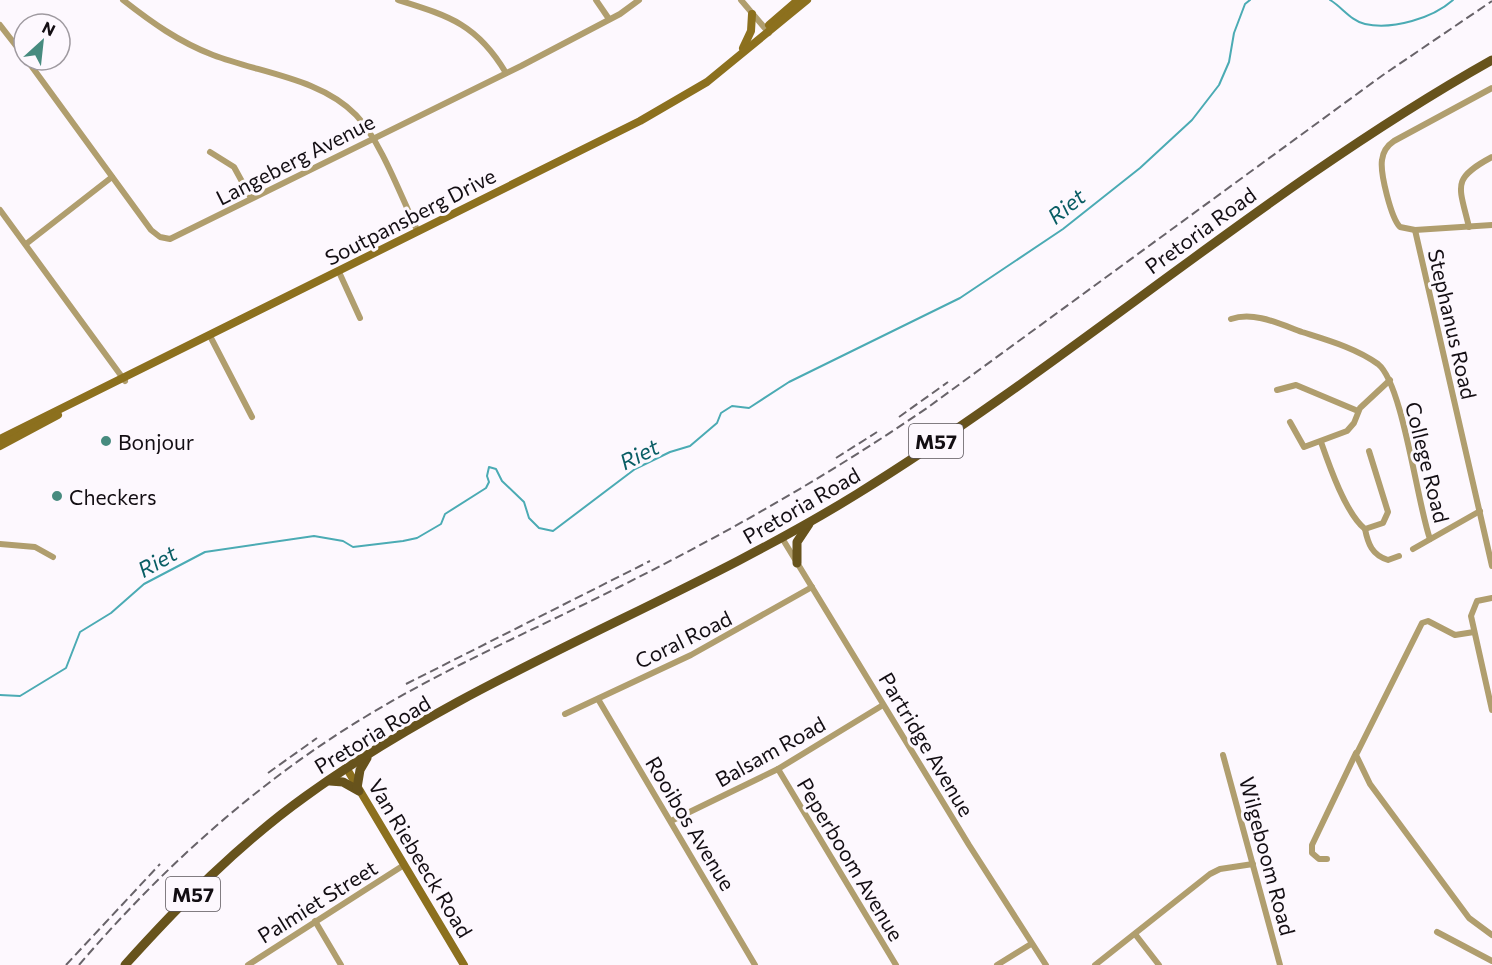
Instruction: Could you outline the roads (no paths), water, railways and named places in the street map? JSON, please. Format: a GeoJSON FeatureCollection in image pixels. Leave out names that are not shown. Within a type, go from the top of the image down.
{"type":"FeatureCollection","features":[{"type":"Feature","properties":{"kind":"main road","name":"Pretoria Road"},"geometry":{"type":"LineString","coordinates":[[125,965],[221,867],[265,828],[347,769],[475,694],[782,538],[878,480],[980,411],[1343,151],[1432,94],[1492,60]]}},
{"type":"Feature","properties":{"kind":"main road"},"geometry":{"type":"LineString","coordinates":[[797,563],[797,542],[813,520]]}},
{"type":"Feature","properties":{"kind":"main road"},"geometry":{"type":"LineString","coordinates":[[330,781],[343,782],[358,789],[360,770],[368,756]]}},
{"type":"Feature","properties":{"kind":"street"},"geometry":{"type":"LineString","coordinates":[[123,0],[164,31],[211,54],[330,95],[357,116],[372,138],[418,232]]}},
{"type":"Feature","properties":{"kind":"street"},"geometry":{"type":"LineString","coordinates":[[398,0],[446,16],[472,31],[489,46],[506,73]]}},
{"type":"Feature","properties":{"kind":"street"},"geometry":{"type":"LineString","coordinates":[[596,0],[609,19]]}},
{"type":"Feature","properties":{"kind":"street","name":"Langeberg Avenue"},"geometry":{"type":"LineString","coordinates":[[36,72],[151,230],[165,238],[180,236],[251,198],[506,73],[609,19],[639,0]]}},
{"type":"Feature","properties":{"kind":"street"},"geometry":{"type":"LineString","coordinates":[[741,0],[767,31]]}},
{"type":"Feature","properties":{"kind":"street","name":"Soutpansberg Drive"},"geometry":{"type":"LineString","coordinates":[[701,84],[767,31],[798,0]]}},
{"type":"Feature","properties":{"kind":"street","name":"Soutpansberg Drive"},"geometry":{"type":"LineString","coordinates":[[0,439],[640,121],[701,84],[807,0]]}},
{"type":"Feature","properties":{"kind":"street"},"geometry":{"type":"LineString","coordinates":[[743,48],[751,31],[752,14]]}},
{"type":"Feature","properties":{"kind":"street"},"geometry":{"type":"LineString","coordinates":[[0,25],[12,40]]}},
{"type":"Feature","properties":{"kind":"street"},"geometry":{"type":"LineString","coordinates":[[1492,88],[1410,132],[1385,149],[1382,166],[1396,223],[1403,228],[1415,230],[1492,225]]}},
{"type":"Feature","properties":{"kind":"street"},"geometry":{"type":"LineString","coordinates":[[210,152],[234,167],[251,198]]}},
{"type":"Feature","properties":{"kind":"street"},"geometry":{"type":"LineString","coordinates":[[1469,227],[1461,193],[1462,180],[1469,169],[1492,157]]}},
{"type":"Feature","properties":{"kind":"street"},"geometry":{"type":"LineString","coordinates":[[26,244],[112,177]]}},
{"type":"Feature","properties":{"kind":"street"},"geometry":{"type":"LineString","coordinates":[[0,210],[124,379]]}},
{"type":"Feature","properties":{"kind":"street","name":"Stephanus Road"},"geometry":{"type":"LineString","coordinates":[[1415,230],[1492,566]]}},
{"type":"Feature","properties":{"kind":"street"},"geometry":{"type":"LineString","coordinates":[[339,272],[360,318]]}},
{"type":"Feature","properties":{"kind":"street"},"geometry":{"type":"LineString","coordinates":[[1231,319],[1239,316],[1258,318],[1344,346],[1378,364],[1390,380],[1358,411],[1354,423],[1347,431],[1321,442],[1304,447],[1290,422]]}},
{"type":"Feature","properties":{"kind":"street"},"geometry":{"type":"LineString","coordinates":[[210,336],[252,417]]}},
{"type":"Feature","properties":{"kind":"street","name":"Soutpansberg Drive"},"geometry":{"type":"LineString","coordinates":[[0,446],[124,379]]}},
{"type":"Feature","properties":{"kind":"street","name":"College Road"},"geometry":{"type":"LineString","coordinates":[[1390,380],[1430,539]]}},
{"type":"Feature","properties":{"kind":"street"},"geometry":{"type":"LineString","coordinates":[[1277,390],[1296,385],[1358,411]]}},
{"type":"Feature","properties":{"kind":"street"},"geometry":{"type":"LineString","coordinates":[[1321,442],[1341,491],[1354,516],[1365,529],[1368,544],[1377,555],[1388,560],[1399,556]]}},
{"type":"Feature","properties":{"kind":"street"},"geometry":{"type":"LineString","coordinates":[[1365,529],[1383,523],[1388,512],[1370,451]]}},
{"type":"Feature","properties":{"kind":"street","name":"College Road"},"geometry":{"type":"LineString","coordinates":[[1413,549],[1480,511]]}},
{"type":"Feature","properties":{"kind":"street","name":"Partridge Avenue"},"geometry":{"type":"LineString","coordinates":[[782,538],[883,705],[1046,965]]}},
{"type":"Feature","properties":{"kind":"street"},"geometry":{"type":"LineString","coordinates":[[0,544],[35,548],[53,557]]}},
{"type":"Feature","properties":{"kind":"street","name":"Coral Road"},"geometry":{"type":"LineString","coordinates":[[566,714],[691,655],[812,587]]}},
{"type":"Feature","properties":{"kind":"street"},"geometry":{"type":"LineString","coordinates":[[1492,598],[1477,601],[1473,606],[1471,616],[1492,710]]}},
{"type":"Feature","properties":{"kind":"street"},"geometry":{"type":"LineString","coordinates":[[1326,859],[1319,858],[1312,853],[1312,845],[1356,752],[1422,623],[1428,621],[1455,635],[1474,632]]}},
{"type":"Feature","properties":{"kind":"street","name":"Rooibos Avenue"},"geometry":{"type":"LineString","coordinates":[[598,699],[755,965]]}},
{"type":"Feature","properties":{"kind":"street","name":"Balsam Road"},"geometry":{"type":"LineString","coordinates":[[671,821],[778,770],[883,705]]}},
{"type":"Feature","properties":{"kind":"street"},"geometry":{"type":"LineString","coordinates":[[1356,752],[1364,774],[1469,918],[1492,935]]}},
{"type":"Feature","properties":{"kind":"street","name":"Wilgeboom Road"},"geometry":{"type":"LineString","coordinates":[[1223,755],[1280,965]]}},
{"type":"Feature","properties":{"kind":"street","name":"Van Riebeeck Road"},"geometry":{"type":"LineString","coordinates":[[347,769],[464,965]]}},
{"type":"Feature","properties":{"kind":"street","name":"Peperboom Avenue"},"geometry":{"type":"LineString","coordinates":[[778,770],[896,965]]}},
{"type":"Feature","properties":{"kind":"street"},"geometry":{"type":"LineString","coordinates":[[1095,965],[1214,872],[1252,864]]}},
{"type":"Feature","properties":{"kind":"street","name":"Palmiet Street"},"geometry":{"type":"LineString","coordinates":[[248,965],[404,865]]}},
{"type":"Feature","properties":{"kind":"street"},"geometry":{"type":"LineString","coordinates":[[315,921],[341,965]]}},
{"type":"Feature","properties":{"kind":"street"},"geometry":{"type":"LineString","coordinates":[[1437,932],[1492,961]]}},
{"type":"Feature","properties":{"kind":"street"},"geometry":{"type":"LineString","coordinates":[[1135,934],[1159,965]]}},
{"type":"Feature","properties":{"kind":"street"},"geometry":{"type":"LineString","coordinates":[[997,965],[1031,944]]}},
{"type":"Feature","properties":{"kind":"waterway","name":"Riet"},"geometry":{"type":"LineString","coordinates":[[0,695],[20,696],[66,668],[80,632],[111,613],[144,584],[205,552],[314,536],[343,541],[353,547],[417,538],[441,524],[445,514],[486,488],[489,482],[487,476],[489,467],[496,469],[502,481],[524,502],[529,518],[539,528],[553,531],[635,469],[670,452],[690,446],[717,423],[721,413],[732,406],[749,408],[789,382],[960,298],[1063,229],[1140,168],[1192,120],[1219,85],[1229,62],[1234,33],[1245,4],[1250,0]]}},
{"type":"Feature","properties":{"kind":"waterway","name":"Riet"},"geometry":{"type":"LineString","coordinates":[[1330,0],[1355,20],[1376,25],[1412,21],[1435,12],[1453,0]]}},
{"type":"Feature","properties":{"kind":"railway"},"geometry":{"type":"LineString","coordinates":[[79,965],[143,895],[212,829],[286,770],[325,743],[428,681],[700,545],[853,457],[927,408],[1383,75],[1492,1]]}},
{"type":"Feature","properties":{"kind":"railway"},"geometry":{"type":"LineString","coordinates":[[899,417],[948,382]]}},
{"type":"Feature","properties":{"kind":"railway"},"geometry":{"type":"LineString","coordinates":[[836,458],[877,432]]}},
{"type":"Feature","properties":{"kind":"railway"},"geometry":{"type":"LineString","coordinates":[[406,684],[650,561]]}},
{"type":"Feature","properties":{"kind":"railway"},"geometry":{"type":"LineString","coordinates":[[268,773],[317,738]]}},
{"type":"Feature","properties":{"kind":"railway"},"geometry":{"type":"LineString","coordinates":[[66,965],[160,864]]}},
{"type":"Feature","properties":{"kind":"place","name":"Bonjour"},"geometry":{"type":"Point","coordinates":[106,441]}},
{"type":"Feature","properties":{"kind":"place","name":"Checkers"},"geometry":{"type":"Point","coordinates":[57,496]}}]}
